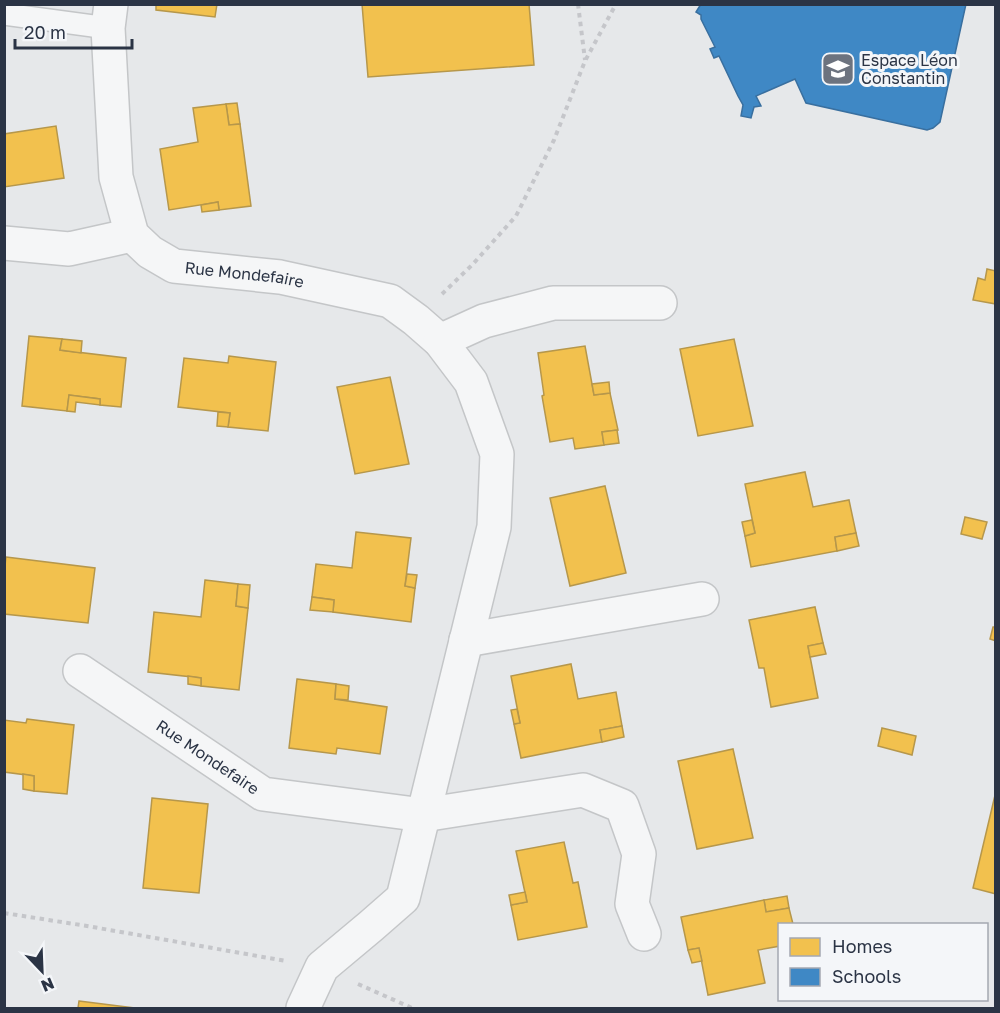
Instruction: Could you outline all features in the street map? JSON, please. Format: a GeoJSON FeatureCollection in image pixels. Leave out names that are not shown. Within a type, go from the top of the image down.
{"type":"FeatureCollection","features":[{"type":"Feature","properties":{"kind":"street"},"geometry":{"type":"LineString","coordinates":[[4,243],[69,249],[132,235],[116,177],[110,16]]}},
{"type":"Feature","properties":{"kind":"street","name":"Rue Mondefaire"},"geometry":{"type":"LineString","coordinates":[[132,235],[150,252],[174,266],[280,277],[390,301],[428,330],[471,382],[496,454],[494,527],[403,898],[322,967]]}},
{"type":"Feature","properties":{"kind":"street"},"geometry":{"type":"LineString","coordinates":[[428,330],[484,321],[553,303],[660,303]]}},
{"type":"Feature","properties":{"kind":"street"},"geometry":{"type":"LineString","coordinates":[[466,640],[702,599]]}},
{"type":"Feature","properties":{"kind":"street","name":"Rue Mondefaire"},"geometry":{"type":"LineString","coordinates":[[80,671],[263,794],[423,815],[583,790],[622,806],[639,854],[632,904],[644,934]]}},
{"type":"Feature","properties":{"kind":"street"},"geometry":{"type":"LineString","coordinates":[[303,1008],[322,967]]}},
{"type":"Feature","properties":{"kind":"lane"},"geometry":{"type":"LineString","coordinates":[[4,14],[110,16]]}},
{"type":"Feature","properties":{"kind":"path"},"geometry":{"type":"LineString","coordinates":[[578,4],[585,61]]}},
{"type":"Feature","properties":{"kind":"path"},"geometry":{"type":"LineString","coordinates":[[428,330],[473,264],[516,216],[554,140],[585,61],[616,4]]}},
{"type":"Feature","properties":{"kind":"path"},"geometry":{"type":"LineString","coordinates":[[4,913],[322,967],[412,1008]]}},
{"type":"Feature","properties":{"kind":"building: Homes"},"geometry":{"type":"Polygon","coordinates":[[[156,4],[217,4],[215,17],[156,10],[156,4]]]}},
{"type":"Feature","properties":{"kind":"building: Homes"},"geometry":{"type":"Polygon","coordinates":[[[362,4],[529,4],[534,65],[368,77],[362,4]]]}},
{"type":"Feature","properties":{"kind":"building: Homes"},"geometry":{"type":"Polygon","coordinates":[[[237,103],[240,124],[229,125],[226,104],[237,103]]]}},
{"type":"Feature","properties":{"kind":"building: Homes"},"geometry":{"type":"Polygon","coordinates":[[[226,104],[229,125],[240,124],[251,206],[219,210],[218,202],[169,210],[160,149],[198,142],[193,108],[226,104]]]}},
{"type":"Feature","properties":{"kind":"building: Homes"},"geometry":{"type":"Polygon","coordinates":[[[56,126],[64,178],[4,187],[4,134],[56,126]]]}},
{"type":"Feature","properties":{"kind":"building: Homes"},"geometry":{"type":"Polygon","coordinates":[[[218,202],[219,210],[202,212],[201,205],[218,202]]]}},
{"type":"Feature","properties":{"kind":"building: Homes"},"geometry":{"type":"Polygon","coordinates":[[[987,269],[996,271],[996,304],[973,300],[978,278],[985,280],[987,269]]]}},
{"type":"Feature","properties":{"kind":"building: Homes"},"geometry":{"type":"Polygon","coordinates":[[[29,336],[62,339],[60,350],[126,358],[121,407],[100,405],[100,399],[69,395],[67,411],[22,406],[29,336]]]}},
{"type":"Feature","properties":{"kind":"building: Homes"},"geometry":{"type":"Polygon","coordinates":[[[62,339],[82,341],[81,353],[60,350],[62,339]]]}},
{"type":"Feature","properties":{"kind":"building: Homes"},"geometry":{"type":"Polygon","coordinates":[[[734,339],[753,426],[698,436],[680,349],[734,339]]]}},
{"type":"Feature","properties":{"kind":"building: Homes"},"geometry":{"type":"Polygon","coordinates":[[[585,346],[594,395],[610,393],[618,430],[602,432],[604,445],[575,449],[573,438],[550,442],[538,353],[585,346]]]}},
{"type":"Feature","properties":{"kind":"building: Homes"},"geometry":{"type":"Polygon","coordinates":[[[229,356],[276,362],[268,431],[228,427],[230,413],[178,407],[184,358],[228,363],[229,356]]]}},
{"type":"Feature","properties":{"kind":"building: Homes"},"geometry":{"type":"Polygon","coordinates":[[[390,377],[409,464],[355,474],[337,387],[390,377]]]}},
{"type":"Feature","properties":{"kind":"building: Homes"},"geometry":{"type":"Polygon","coordinates":[[[609,382],[610,393],[594,395],[592,384],[609,382]]]}},
{"type":"Feature","properties":{"kind":"building: Homes"},"geometry":{"type":"Polygon","coordinates":[[[69,395],[100,399],[100,405],[76,402],[75,412],[67,411],[69,395]]]}},
{"type":"Feature","properties":{"kind":"building: Homes"},"geometry":{"type":"Polygon","coordinates":[[[218,412],[230,413],[228,427],[217,426],[218,412]]]}},
{"type":"Feature","properties":{"kind":"building: Homes"},"geometry":{"type":"Polygon","coordinates":[[[617,430],[619,443],[604,445],[602,432],[617,430]]]}},
{"type":"Feature","properties":{"kind":"building: Homes"},"geometry":{"type":"Polygon","coordinates":[[[805,472],[813,507],[849,500],[856,533],[835,537],[837,551],[751,567],[745,536],[755,533],[745,484],[805,472]]]}},
{"type":"Feature","properties":{"kind":"building: Homes"},"geometry":{"type":"Polygon","coordinates":[[[605,486],[626,573],[570,586],[550,498],[605,486]]]}},
{"type":"Feature","properties":{"kind":"building: Homes"},"geometry":{"type":"Polygon","coordinates":[[[965,517],[987,522],[982,539],[961,534],[965,517]]]}},
{"type":"Feature","properties":{"kind":"building: Homes"},"geometry":{"type":"Polygon","coordinates":[[[752,520],[755,533],[745,536],[742,522],[752,520]]]}},
{"type":"Feature","properties":{"kind":"building: Homes"},"geometry":{"type":"Polygon","coordinates":[[[356,532],[411,538],[405,586],[415,588],[411,622],[333,612],[334,600],[312,597],[316,564],[352,568],[356,532]]]}},
{"type":"Feature","properties":{"kind":"building: Homes"},"geometry":{"type":"Polygon","coordinates":[[[856,533],[859,546],[837,551],[835,537],[856,533]]]}},
{"type":"Feature","properties":{"kind":"building: Homes"},"geometry":{"type":"Polygon","coordinates":[[[6,557],[95,568],[88,623],[4,614],[6,557]]]}},
{"type":"Feature","properties":{"kind":"building: Homes"},"geometry":{"type":"Polygon","coordinates":[[[407,574],[417,575],[415,588],[405,586],[407,574]]]}},
{"type":"Feature","properties":{"kind":"building: Homes"},"geometry":{"type":"Polygon","coordinates":[[[205,580],[238,584],[236,606],[248,608],[239,690],[201,686],[201,678],[148,672],[154,612],[201,617],[205,580]]]}},
{"type":"Feature","properties":{"kind":"building: Homes"},"geometry":{"type":"Polygon","coordinates":[[[238,584],[250,585],[248,608],[236,606],[238,584]]]}},
{"type":"Feature","properties":{"kind":"building: Homes"},"geometry":{"type":"Polygon","coordinates":[[[312,597],[334,600],[333,612],[310,610],[312,597]]]}},
{"type":"Feature","properties":{"kind":"building: Homes"},"geometry":{"type":"Polygon","coordinates":[[[815,607],[823,643],[808,646],[818,698],[771,707],[764,668],[759,668],[749,620],[815,607]]]}},
{"type":"Feature","properties":{"kind":"building: Homes"},"geometry":{"type":"Polygon","coordinates":[[[993,627],[996,627],[996,641],[990,639],[993,627]]]}},
{"type":"Feature","properties":{"kind":"building: Homes"},"geometry":{"type":"Polygon","coordinates":[[[823,643],[826,654],[810,657],[808,646],[823,643]]]}},
{"type":"Feature","properties":{"kind":"building: Homes"},"geometry":{"type":"Polygon","coordinates":[[[571,664],[578,699],[616,692],[622,726],[600,730],[602,742],[521,758],[514,724],[520,723],[511,676],[571,664]]]}},
{"type":"Feature","properties":{"kind":"building: Homes"},"geometry":{"type":"Polygon","coordinates":[[[188,676],[201,678],[201,686],[188,684],[188,676]]]}},
{"type":"Feature","properties":{"kind":"building: Homes"},"geometry":{"type":"Polygon","coordinates":[[[297,679],[336,684],[335,699],[387,707],[380,754],[337,748],[336,754],[289,748],[297,679]]]}},
{"type":"Feature","properties":{"kind":"building: Homes"},"geometry":{"type":"Polygon","coordinates":[[[336,684],[349,686],[348,700],[335,699],[336,684]]]}},
{"type":"Feature","properties":{"kind":"building: Homes"},"geometry":{"type":"Polygon","coordinates":[[[517,709],[520,723],[514,724],[511,710],[517,709]]]}},
{"type":"Feature","properties":{"kind":"building: Homes"},"geometry":{"type":"Polygon","coordinates":[[[27,719],[74,725],[67,794],[34,791],[34,776],[4,772],[4,720],[26,723],[27,719]]]}},
{"type":"Feature","properties":{"kind":"building: Homes"},"geometry":{"type":"Polygon","coordinates":[[[622,726],[624,737],[602,742],[600,730],[622,726]]]}},
{"type":"Feature","properties":{"kind":"building: Homes"},"geometry":{"type":"Polygon","coordinates":[[[882,728],[916,736],[912,755],[878,746],[882,728]]]}},
{"type":"Feature","properties":{"kind":"building: Homes"},"geometry":{"type":"Polygon","coordinates":[[[733,749],[753,838],[697,849],[678,761],[733,749]]]}},
{"type":"Feature","properties":{"kind":"building: Homes"},"geometry":{"type":"Polygon","coordinates":[[[23,774],[34,776],[34,791],[23,789],[23,774]]]}},
{"type":"Feature","properties":{"kind":"building: Homes"},"geometry":{"type":"Polygon","coordinates":[[[996,791],[996,894],[973,888],[996,791]]]}},
{"type":"Feature","properties":{"kind":"building: Homes"},"geometry":{"type":"Polygon","coordinates":[[[152,798],[208,804],[199,893],[143,888],[152,798]]]}},
{"type":"Feature","properties":{"kind":"building: Homes"},"geometry":{"type":"Polygon","coordinates":[[[564,842],[573,883],[578,882],[587,927],[518,940],[511,905],[527,902],[516,851],[564,842]]]}},
{"type":"Feature","properties":{"kind":"building: Homes"},"geometry":{"type":"Polygon","coordinates":[[[525,892],[527,902],[511,905],[509,895],[525,892]]]}},
{"type":"Feature","properties":{"kind":"building: Homes"},"geometry":{"type":"Polygon","coordinates":[[[787,896],[789,908],[766,912],[764,900],[787,896]]]}},
{"type":"Feature","properties":{"kind":"building: Homes"},"geometry":{"type":"Polygon","coordinates":[[[764,900],[766,912],[789,908],[793,923],[778,923],[778,946],[758,950],[765,983],[708,995],[699,948],[688,950],[681,917],[764,900]]]}},
{"type":"Feature","properties":{"kind":"building: Homes"},"geometry":{"type":"Polygon","coordinates":[[[699,948],[702,961],[692,963],[688,950],[699,948]]]}},
{"type":"Feature","properties":{"kind":"building: Homes"},"geometry":{"type":"Polygon","coordinates":[[[79,1001],[135,1008],[78,1008],[79,1001]]]}},
{"type":"Feature","properties":{"kind":"building: Schools","name":"Espace Léon Constantin"},"geometry":{"type":"Polygon","coordinates":[[[701,4],[966,4],[940,122],[927,130],[806,103],[795,79],[756,96],[761,106],[754,107],[751,118],[741,116],[743,105],[719,56],[714,58],[710,49],[715,47],[701,15],[696,12],[701,4]]]}},
{"type":"Feature","properties":{"kind":"place","name":"Espace Léon Constantin"},"geometry":{"type":"Point","coordinates":[838,69]}}]}
